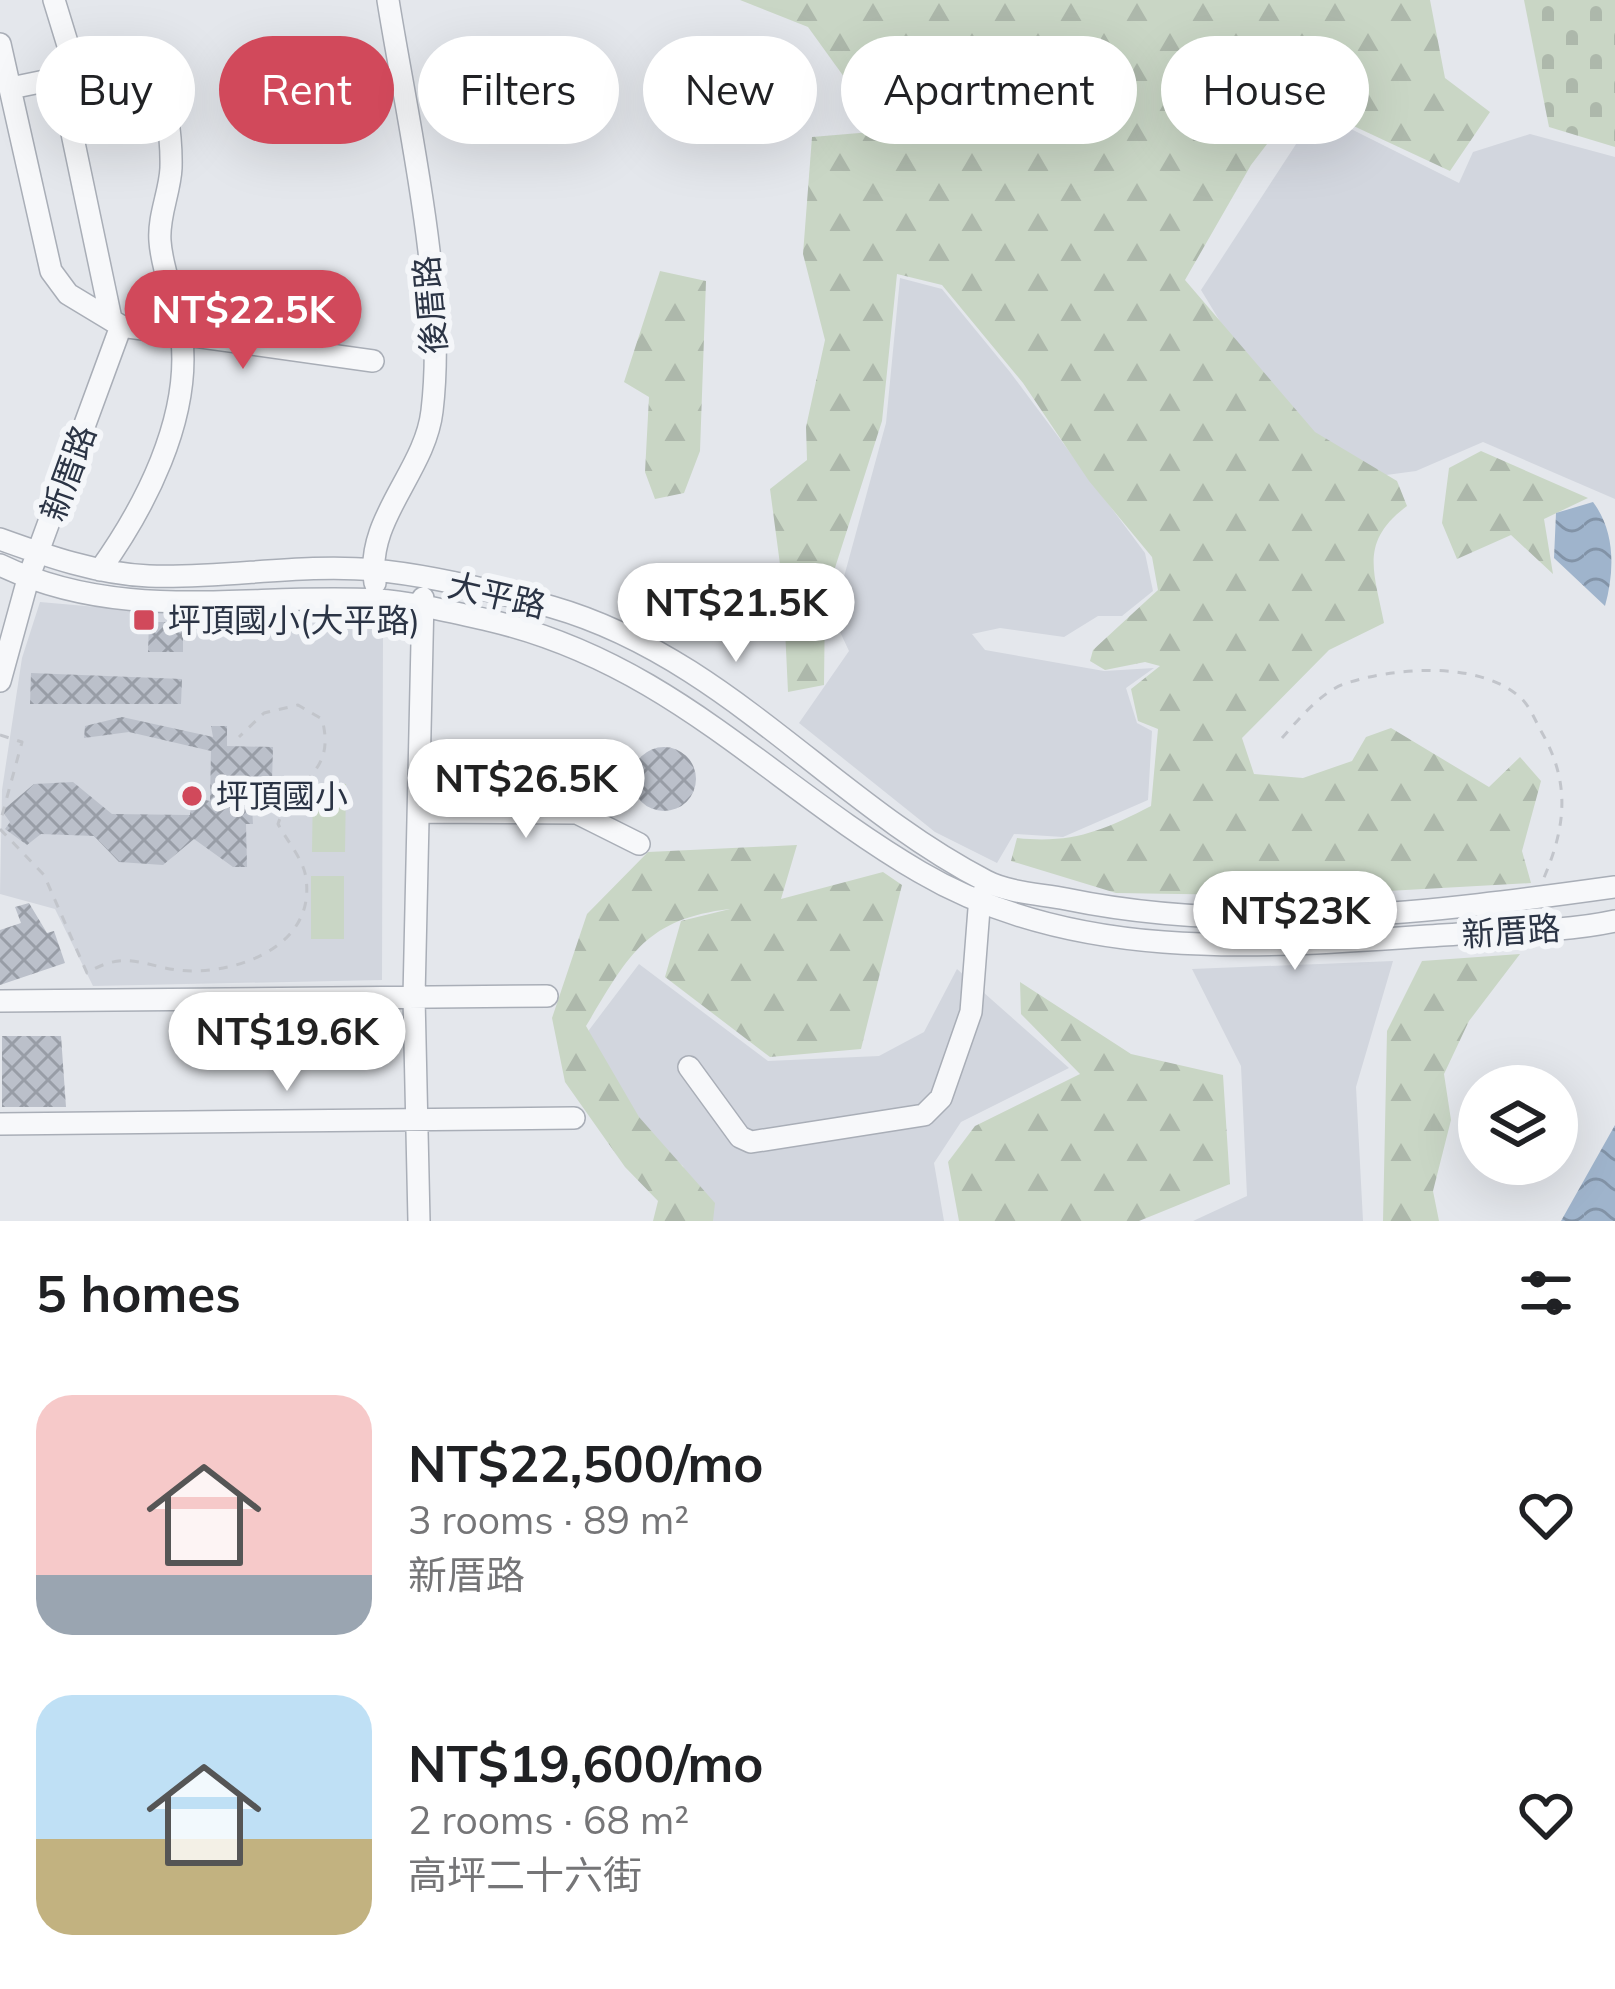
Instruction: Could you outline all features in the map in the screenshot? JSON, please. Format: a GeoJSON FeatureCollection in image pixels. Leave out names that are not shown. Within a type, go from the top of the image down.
{"type":"FeatureCollection","features":[{"type":"Feature","properties":{"kind":"street"},"geometry":{"type":"LineString","coordinates":[[54,0],[65,36]]}},
{"type":"Feature","properties":{"kind":"street","name":"後厝路"},"geometry":{"type":"LineString","coordinates":[[377,600],[372,570],[377,538],[426,441],[436,364],[424,226],[388,0]]}},
{"type":"Feature","properties":{"kind":"street"},"geometry":{"type":"LineString","coordinates":[[0,44],[11,88],[8,127],[51,271],[68,294],[116,322],[373,361]]}},
{"type":"Feature","properties":{"kind":"street"},"geometry":{"type":"LineString","coordinates":[[11,88],[36,85]]}},
{"type":"Feature","properties":{"kind":"street"},"geometry":{"type":"LineString","coordinates":[[76,144],[116,322]]}},
{"type":"Feature","properties":{"kind":"street"},"geometry":{"type":"LineString","coordinates":[[100,570],[138,516],[165,443],[184,367],[182,334],[160,241],[171,170],[169,144]]}},
{"type":"Feature","properties":{"kind":"street","name":"新厝路"},"geometry":{"type":"LineString","coordinates":[[0,681],[28,579],[116,322]]}},
{"type":"Feature","properties":{"kind":"street","name":"大平路"},"geometry":{"type":"LineString","coordinates":[[0,538],[100,570],[148,576],[372,570],[544,605],[653,646],[715,685],[893,821],[986,881]]}},
{"type":"Feature","properties":{"kind":"street","name":"大平路"},"geometry":{"type":"LineString","coordinates":[[0,565],[28,579],[144,604],[377,600],[494,622],[613,664],[713,722],[916,870],[979,905]]}},
{"type":"Feature","properties":{"kind":"street"},"geometry":{"type":"LineString","coordinates":[[419,1221],[414,997],[422,578]]}},
{"type":"Feature","properties":{"kind":"street"},"geometry":{"type":"LineString","coordinates":[[418,812],[578,813],[639,844]]}},
{"type":"Feature","properties":{"kind":"street"},"geometry":{"type":"LineString","coordinates":[[688,1067],[740,1137],[751,1142],[924,1115],[949,1087],[971,1012],[979,905],[986,881]]}},
{"type":"Feature","properties":{"kind":"street","name":"新厝路"},"geometry":{"type":"LineString","coordinates":[[986,881],[1149,916],[1215,918],[1534,898],[1615,887]]}},
{"type":"Feature","properties":{"kind":"street","name":"新厝路"},"geometry":{"type":"LineString","coordinates":[[979,905],[1153,943],[1216,947],[1615,921]]}},
{"type":"Feature","properties":{"kind":"street"},"geometry":{"type":"LineString","coordinates":[[0,1000],[547,996]]}},
{"type":"Feature","properties":{"kind":"street"},"geometry":{"type":"LineString","coordinates":[[0,1124],[574,1118]]}},
{"type":"Feature","properties":{"kind":"path"},"geometry":{"type":"LineString","coordinates":[[1282,738],[1306,711],[1342,685],[1419,670],[1484,678],[1523,700],[1548,743],[1564,790],[1560,840],[1534,898]]}},
{"type":"Feature","properties":{"kind":"path"},"geometry":{"type":"LineString","coordinates":[[0,735],[22,742],[0,826],[44,875],[86,973],[109,959],[191,971],[256,959],[280,946],[297,925],[306,892],[304,870],[278,824],[286,801],[321,769],[328,743],[322,719],[298,705],[264,713],[239,737]]}},
{"type":"Feature","properties":{"kind":"shaded area"},"geometry":{"type":"Polygon","coordinates":[[[1530,134],[1615,157],[1615,499],[1483,442],[1416,471],[1319,484],[1201,290],[1296,144],[1369,144],[1369,138],[1459,183],[1473,152],[1530,134]]]}},
{"type":"Feature","properties":{"kind":"shaded area"},"geometry":{"type":"Polygon","coordinates":[[[900,278],[942,289],[1010,372],[1145,553],[1153,591],[1122,616],[1098,616],[1064,637],[1000,628],[972,634],[985,650],[1104,671],[1154,668],[1126,688],[1137,723],[1152,731],[1148,800],[1063,837],[1014,834],[997,863],[935,832],[799,723],[849,651],[833,617],[886,423],[900,278]]]}},
{"type":"Feature","properties":{"kind":"shaded area","name":"坪頂國小"},"geometry":{"type":"Polygon","coordinates":[[[40,602],[245,620],[365,616],[383,631],[382,980],[93,986],[55,909],[0,894],[2,790],[22,658],[40,602]]]}},
{"type":"Feature","properties":{"kind":"shaded area"},"geometry":{"type":"Polygon","coordinates":[[[1393,961],[1356,1087],[1363,1221],[1193,1221],[1247,1196],[1241,1066],[1192,969],[1393,961]]]}},
{"type":"Feature","properties":{"kind":"shaded area"},"geometry":{"type":"Polygon","coordinates":[[[639,964],[768,1061],[879,1056],[924,1032],[957,969],[1069,1068],[961,1122],[934,1163],[944,1221],[697,1221],[683,1166],[648,1139],[586,1034],[639,964]]]}},
{"type":"Feature","properties":{"kind":"green space"},"geometry":{"type":"Polygon","coordinates":[[[740,0],[1430,0],[1445,78],[1490,112],[1450,171],[1369,133],[1369,36],[1161,36],[1161,144],[1267,144],[1185,280],[1315,432],[1397,481],[1407,506],[1392,519],[1376,545],[1374,573],[1384,623],[1329,650],[1242,738],[1254,774],[1303,778],[1352,761],[1366,737],[1391,728],[1489,787],[1520,757],[1541,781],[1522,851],[1531,883],[1299,896],[1116,893],[1011,861],[1017,838],[1086,834],[1151,806],[1158,729],[1138,721],[1131,689],[1160,666],[1145,662],[1105,670],[1090,661],[1093,650],[1158,590],[1152,557],[1089,481],[1023,383],[942,285],[897,274],[882,421],[825,599],[824,685],[788,692],[783,587],[770,489],[807,460],[806,427],[825,340],[803,254],[811,144],[817,144],[817,137],[841,135],[841,144],[1137,144],[1137,36],[841,36],[841,73],[808,27],[740,0]]]}},
{"type":"Feature","properties":{"kind":"green space"},"geometry":{"type":"Polygon","coordinates":[[[1524,0],[1615,0],[1615,147],[1549,127],[1524,0]]]}},
{"type":"Feature","properties":{"kind":"green space"},"geometry":{"type":"Polygon","coordinates":[[[660,271],[706,281],[700,451],[684,493],[655,499],[645,472],[649,397],[624,382],[660,271]]]}},
{"type":"Feature","properties":{"kind":"green space"},"geometry":{"type":"Polygon","coordinates":[[[1481,451],[1588,498],[1544,519],[1553,574],[1511,535],[1457,559],[1442,523],[1449,468],[1481,451]]]}},
{"type":"Feature","properties":{"kind":"green space"},"geometry":{"type":"Polygon","coordinates":[[[313,784],[346,784],[345,852],[312,852],[313,784]]]}},
{"type":"Feature","properties":{"kind":"green space"},"geometry":{"type":"Polygon","coordinates":[[[797,845],[781,899],[883,872],[902,885],[861,1049],[770,1057],[665,977],[681,921],[730,909],[701,914],[677,922],[642,945],[586,1026],[639,1117],[715,1203],[713,1221],[653,1221],[658,1201],[625,1167],[565,1082],[552,1018],[587,914],[648,852],[797,845]]]}},
{"type":"Feature","properties":{"kind":"green space"},"geometry":{"type":"Polygon","coordinates":[[[311,876],[344,876],[344,939],[311,939],[311,876]]]}},
{"type":"Feature","properties":{"kind":"green space"},"geometry":{"type":"Polygon","coordinates":[[[1520,954],[1469,1021],[1444,1074],[1451,1120],[1433,1191],[1439,1221],[1383,1221],[1387,1031],[1422,961],[1520,954]]]}},
{"type":"Feature","properties":{"kind":"green space"},"geometry":{"type":"Polygon","coordinates":[[[1020,982],[1131,1054],[1223,1075],[1230,1184],[1139,1221],[959,1221],[948,1162],[975,1126],[1080,1074],[1021,1014],[1020,982]]]}},
{"type":"Feature","properties":{"kind":"water"},"geometry":{"type":"Polygon","coordinates":[[[1593,502],[1606,525],[1611,551],[1605,606],[1554,558],[1556,513],[1593,502]]]}},
{"type":"Feature","properties":{"kind":"water"},"geometry":{"type":"Polygon","coordinates":[[[1615,1125],[1615,1221],[1561,1221],[1615,1125]]]}},
{"type":"Feature","properties":{"kind":"building"},"geometry":{"type":"Polygon","coordinates":[[[149,622],[183,622],[183,652],[148,652],[149,622]]]}},
{"type":"Feature","properties":{"kind":"building"},"geometry":{"type":"Polygon","coordinates":[[[31,673],[182,679],[181,704],[30,704],[31,673]]]}},
{"type":"Feature","properties":{"kind":"building"},"geometry":{"type":"Polygon","coordinates":[[[122,717],[213,737],[211,726],[227,726],[227,746],[273,747],[272,782],[227,781],[227,804],[252,808],[253,824],[246,824],[247,867],[233,867],[194,839],[163,865],[119,862],[94,836],[41,834],[27,845],[5,829],[10,822],[2,811],[34,784],[73,782],[112,814],[190,815],[192,797],[210,801],[211,751],[129,732],[84,738],[85,726],[122,717]]]}},
{"type":"Feature","properties":{"kind":"building"},"geometry":{"type":"Polygon","coordinates":[[[664,747],[686,757],[696,779],[686,801],[664,811],[642,801],[632,779],[642,757],[664,747]]]}},
{"type":"Feature","properties":{"kind":"building"},"geometry":{"type":"Polygon","coordinates":[[[29,903],[47,933],[54,931],[65,963],[0,985],[0,930],[21,923],[15,907],[29,903]]]}},
{"type":"Feature","properties":{"kind":"building"},"geometry":{"type":"Polygon","coordinates":[[[2,1036],[61,1036],[66,1107],[2,1107],[2,1036]]]}},
{"type":"Feature","properties":{"kind":"place","name":"坪頂國小(大平路)"},"geometry":{"type":"Point","coordinates":[144,620]}},
{"type":"Feature","properties":{"kind":"place","name":"坪頂國小"},"geometry":{"type":"Point","coordinates":[192,796]}}]}
